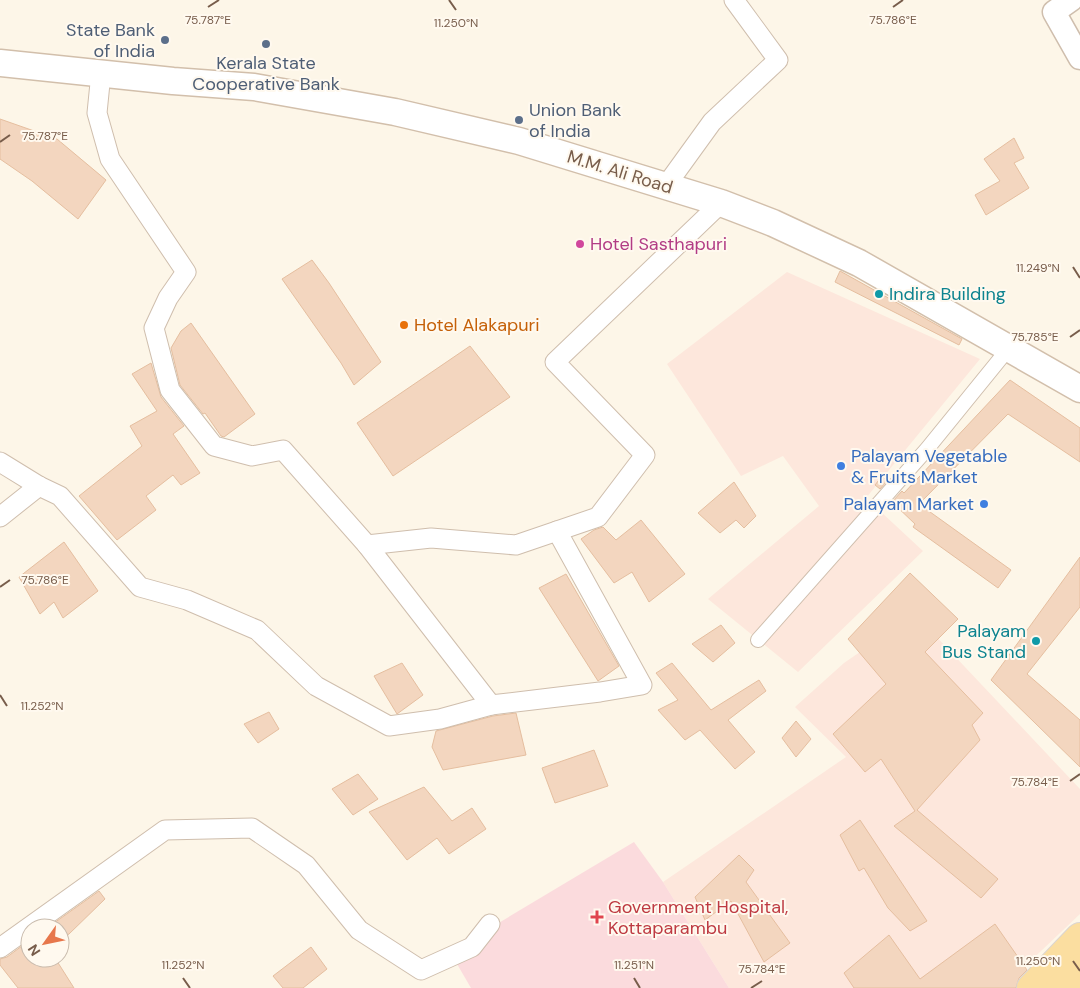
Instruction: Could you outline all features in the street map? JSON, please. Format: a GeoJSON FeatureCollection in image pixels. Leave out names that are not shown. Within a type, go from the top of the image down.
{"type":"FeatureCollection","features":[{"type":"Feature","properties":{"kind":"main road","name":"M.M. Ali Road"},"geometry":{"type":"LineString","coordinates":[[0,63],[174,81],[254,87],[395,112],[519,141],[720,203],[773,224],[859,263],[1080,389]]}},
{"type":"Feature","properties":{"kind":"main road"},"geometry":{"type":"LineString","coordinates":[[1031,988],[1080,937]]}},
{"type":"Feature","properties":{"kind":"main road"},"geometry":{"type":"LineString","coordinates":[[1060,988],[1080,968]]}},
{"type":"Feature","properties":{"kind":"street"},"geometry":{"type":"LineString","coordinates":[[664,187],[712,122],[778,60],[734,0]]}},
{"type":"Feature","properties":{"kind":"street"},"geometry":{"type":"LineString","coordinates":[[1057,4],[1080,58]]}},
{"type":"Feature","properties":{"kind":"street"},"geometry":{"type":"LineString","coordinates":[[101,73],[97,113],[110,159],[186,272],[168,298],[154,328],[170,390],[214,446],[252,456],[283,450],[367,545],[491,705]]}},
{"type":"Feature","properties":{"kind":"street"},"geometry":{"type":"LineString","coordinates":[[367,545],[431,538],[516,545],[598,517],[645,455],[556,362],[720,203]]}},
{"type":"Feature","properties":{"kind":"street"},"geometry":{"type":"LineString","coordinates":[[758,640],[927,449],[1009,348]]}},
{"type":"Feature","properties":{"kind":"street"},"geometry":{"type":"LineString","coordinates":[[0,462],[39,486],[60,496],[140,587],[187,600],[256,630],[316,686],[389,726],[440,719],[491,705],[642,685],[557,531]]}},
{"type":"Feature","properties":{"kind":"street"},"geometry":{"type":"LineString","coordinates":[[0,517],[39,486]]}},
{"type":"Feature","properties":{"kind":"street"},"geometry":{"type":"LineString","coordinates":[[0,948],[164,830],[252,828],[306,865],[359,930],[420,970],[472,948],[490,924]]}},
{"type":"Feature","properties":{"kind":"shaded area","name":"Palayam Vegetable & Fruits Market"},"geometry":{"type":"Polygon","coordinates":[[[787,272],[980,359],[866,498],[923,551],[798,672],[708,599],[819,506],[783,456],[741,476],[667,364],[787,272]]]}},
{"type":"Feature","properties":{"kind":"shaded area"},"geometry":{"type":"Polygon","coordinates":[[[915,614],[1080,789],[1080,914],[1002,988],[729,988],[663,882],[846,757],[795,707],[844,663],[915,614]]]}},
{"type":"Feature","properties":{"kind":"shaded area","name":"Government Hospital, Kottaparambu"},"geometry":{"type":"Polygon","coordinates":[[[634,842],[663,882],[729,988],[471,988],[450,952],[634,842]]]}},
{"type":"Feature","properties":{"kind":"building"},"geometry":{"type":"Polygon","coordinates":[[[0,119],[57,139],[106,180],[78,219],[32,181],[0,159],[0,119]]]}},
{"type":"Feature","properties":{"kind":"building"},"geometry":{"type":"Polygon","coordinates":[[[1014,138],[1024,158],[1014,163],[1029,188],[986,215],[975,195],[1000,181],[984,159],[1014,138]]]}},
{"type":"Feature","properties":{"kind":"building"},"geometry":{"type":"Polygon","coordinates":[[[312,260],[381,362],[354,385],[341,363],[282,279],[312,260]]]}},
{"type":"Feature","properties":{"kind":"building"},"geometry":{"type":"Polygon","coordinates":[[[840,271],[962,339],[959,345],[835,282],[840,271]]]}},
{"type":"Feature","properties":{"kind":"building"},"geometry":{"type":"Polygon","coordinates":[[[191,323],[255,414],[224,437],[221,436],[205,413],[203,414],[180,385],[171,348],[181,331],[191,323]]]}},
{"type":"Feature","properties":{"kind":"building"},"geometry":{"type":"Polygon","coordinates":[[[470,346],[510,397],[393,476],[357,423],[470,346]]]}},
{"type":"Feature","properties":{"kind":"building"},"geometry":{"type":"Polygon","coordinates":[[[151,363],[161,397],[184,426],[173,434],[200,473],[181,485],[173,475],[146,496],[156,510],[117,540],[79,496],[142,446],[130,426],[157,411],[132,374],[151,363]]]}},
{"type":"Feature","properties":{"kind":"building"},"geometry":{"type":"Polygon","coordinates":[[[1010,380],[1080,428],[1080,462],[1008,414],[919,504],[1011,570],[998,588],[913,527],[915,524],[892,502],[902,491],[904,493],[1010,380]]]}},
{"type":"Feature","properties":{"kind":"building"},"geometry":{"type":"Polygon","coordinates":[[[882,476],[887,481],[880,489],[875,485],[882,476]]]}},
{"type":"Feature","properties":{"kind":"building"},"geometry":{"type":"Polygon","coordinates":[[[734,482],[756,516],[744,528],[736,520],[720,533],[698,513],[734,482]]]}},
{"type":"Feature","properties":{"kind":"building"},"geometry":{"type":"Polygon","coordinates":[[[641,520],[685,574],[649,602],[632,572],[614,583],[581,539],[594,530],[603,527],[616,540],[641,520]]]}},
{"type":"Feature","properties":{"kind":"building"},"geometry":{"type":"Polygon","coordinates":[[[64,542],[98,591],[63,618],[54,602],[40,614],[19,577],[64,542]]]}},
{"type":"Feature","properties":{"kind":"building","name":"Palayam Bus Stand"},"geometry":{"type":"Polygon","coordinates":[[[1080,557],[1080,607],[1027,674],[1080,720],[1080,767],[991,680],[1080,557]]]}},
{"type":"Feature","properties":{"kind":"building"},"geometry":{"type":"Polygon","coordinates":[[[910,573],[958,619],[925,652],[983,713],[972,725],[980,740],[917,810],[998,879],[981,898],[894,826],[915,811],[881,759],[865,772],[833,734],[886,684],[848,639],[910,573]]]}},
{"type":"Feature","properties":{"kind":"building"},"geometry":{"type":"Polygon","coordinates":[[[566,574],[619,666],[598,681],[539,588],[566,574]]]}},
{"type":"Feature","properties":{"kind":"building"},"geometry":{"type":"Polygon","coordinates":[[[721,625],[735,643],[713,662],[692,644],[721,625]]]}},
{"type":"Feature","properties":{"kind":"building"},"geometry":{"type":"Polygon","coordinates":[[[402,663],[423,695],[397,714],[374,676],[402,663]]]}},
{"type":"Feature","properties":{"kind":"building"},"geometry":{"type":"Polygon","coordinates":[[[672,663],[711,710],[759,680],[766,691],[728,720],[755,752],[735,769],[700,730],[685,740],[658,710],[678,700],[656,673],[672,663]]]}},
{"type":"Feature","properties":{"kind":"building"},"geometry":{"type":"Polygon","coordinates":[[[269,712],[279,729],[258,743],[244,724],[269,712]]]}},
{"type":"Feature","properties":{"kind":"building"},"geometry":{"type":"Polygon","coordinates":[[[516,713],[526,755],[443,770],[432,747],[436,731],[493,716],[516,713]]]}},
{"type":"Feature","properties":{"kind":"building"},"geometry":{"type":"Polygon","coordinates":[[[796,721],[811,739],[796,757],[782,738],[796,721]]]}},
{"type":"Feature","properties":{"kind":"building"},"geometry":{"type":"Polygon","coordinates":[[[594,750],[608,786],[555,803],[542,768],[594,750]]]}},
{"type":"Feature","properties":{"kind":"building"},"geometry":{"type":"Polygon","coordinates":[[[358,774],[378,799],[353,815],[332,789],[358,774]]]}},
{"type":"Feature","properties":{"kind":"building"},"geometry":{"type":"Polygon","coordinates":[[[424,787],[452,821],[472,808],[486,829],[449,854],[437,838],[407,860],[369,812],[424,787]]]}},
{"type":"Feature","properties":{"kind":"building"},"geometry":{"type":"Polygon","coordinates":[[[860,820],[927,921],[910,931],[888,908],[864,868],[859,871],[840,835],[860,820]]]}},
{"type":"Feature","properties":{"kind":"building"},"geometry":{"type":"Polygon","coordinates":[[[739,855],[754,870],[746,882],[790,943],[764,962],[731,901],[705,920],[695,897],[739,855]]]}},
{"type":"Feature","properties":{"kind":"building"},"geometry":{"type":"Polygon","coordinates":[[[99,891],[105,899],[70,933],[70,918],[61,918],[99,891]]]}},
{"type":"Feature","properties":{"kind":"building"},"geometry":{"type":"Polygon","coordinates":[[[995,924],[1027,970],[1019,978],[1016,988],[854,988],[844,973],[889,935],[920,979],[995,924]]]}},
{"type":"Feature","properties":{"kind":"building"},"geometry":{"type":"Polygon","coordinates":[[[20,947],[20,968],[61,968],[74,988],[18,988],[0,965],[0,959],[7,957],[20,947]]]}},
{"type":"Feature","properties":{"kind":"building"},"geometry":{"type":"Polygon","coordinates":[[[311,947],[327,969],[303,988],[283,988],[273,976],[311,947]]]}},
{"type":"Feature","properties":{"kind":"place","name":"State Bank of India"},"geometry":{"type":"Point","coordinates":[165,40]}},
{"type":"Feature","properties":{"kind":"place","name":"Kerala State Cooperative Bank"},"geometry":{"type":"Point","coordinates":[266,44]}},
{"type":"Feature","properties":{"kind":"place","name":"Union Bank of India"},"geometry":{"type":"Point","coordinates":[519,120]}},
{"type":"Feature","properties":{"kind":"place","name":"Hotel Sasthapuri"},"geometry":{"type":"Point","coordinates":[580,244]}},
{"type":"Feature","properties":{"kind":"place","name":"Indira Building"},"geometry":{"type":"Point","coordinates":[879,294]}},
{"type":"Feature","properties":{"kind":"place","name":"Hotel Alakapuri"},"geometry":{"type":"Point","coordinates":[404,325]}},
{"type":"Feature","properties":{"kind":"place","name":"Palayam Vegetable & Fruits Market"},"geometry":{"type":"Point","coordinates":[841,466]}},
{"type":"Feature","properties":{"kind":"place","name":"Palayam Market"},"geometry":{"type":"Point","coordinates":[984,504]}},
{"type":"Feature","properties":{"kind":"place","name":"Palayam Bus Stand"},"geometry":{"type":"Point","coordinates":[1036,641]}},
{"type":"Feature","properties":{"kind":"place","name":"Government Hospital, Kottaparambu"},"geometry":{"type":"Point","coordinates":[597,917]}}]}
